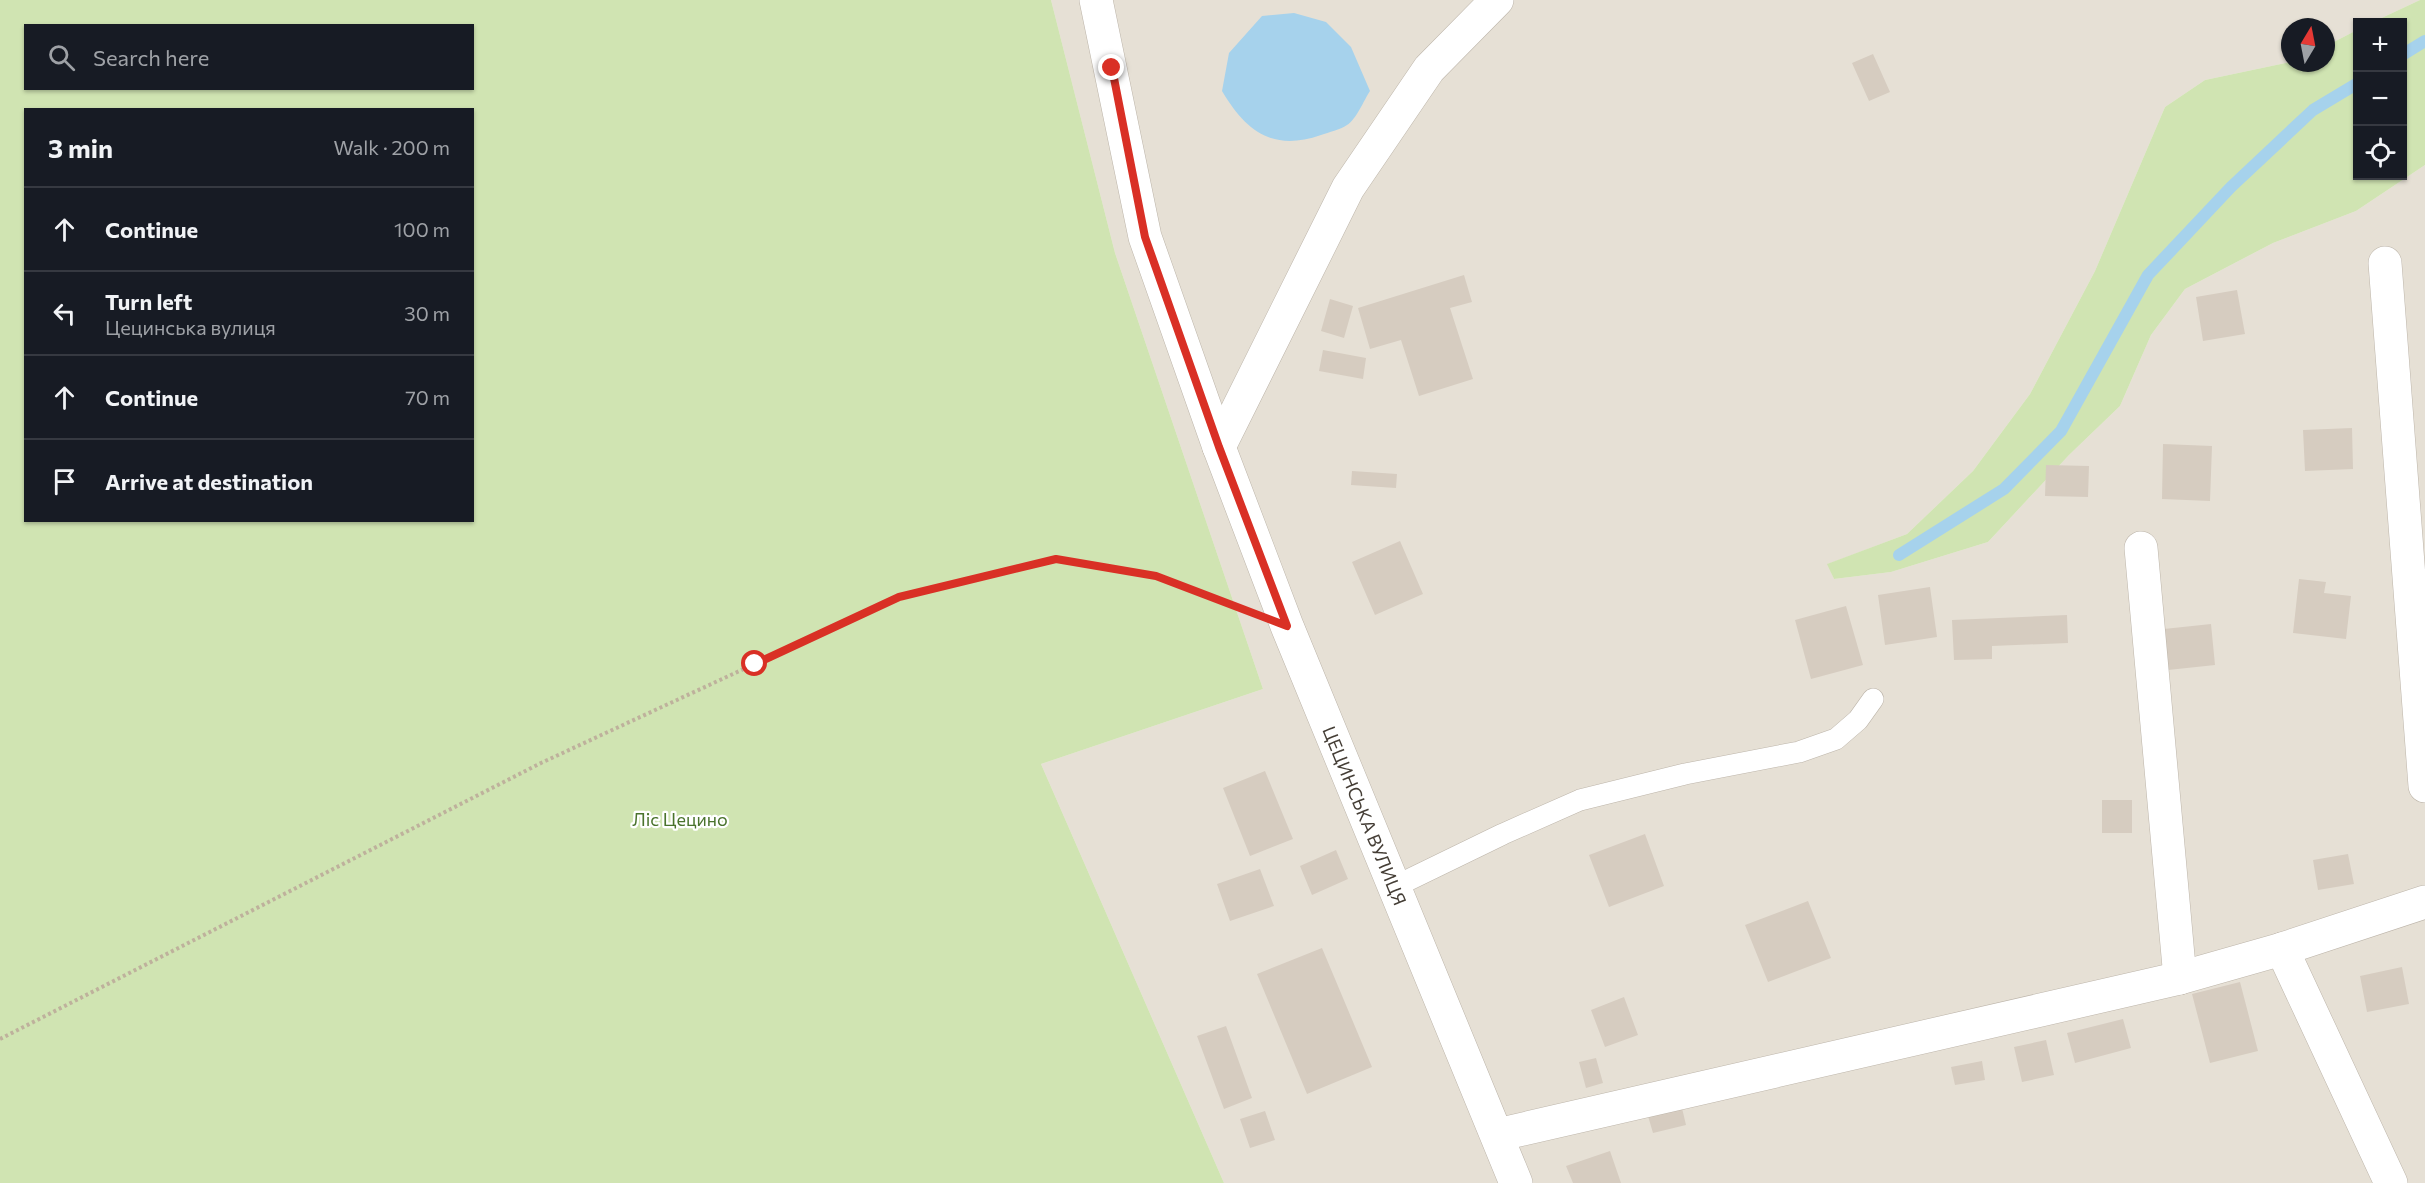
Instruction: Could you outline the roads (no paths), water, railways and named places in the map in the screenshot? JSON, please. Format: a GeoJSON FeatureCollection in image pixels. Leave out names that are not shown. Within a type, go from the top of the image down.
{"type":"FeatureCollection","features":[{"type":"Feature","properties":{"kind":"street","name":"ЦЕЦИНСЬКА ВУЛИЦЯ"},"geometry":{"type":"LineString","coordinates":[[1096,0],[1145,237],[1219,447],[1287,626],[1516,1183]]}},
{"type":"Feature","properties":{"kind":"street"},"geometry":{"type":"LineString","coordinates":[[1219,447],[1348,188],[1429,69],[1497,0]]}},
{"type":"Feature","properties":{"kind":"street"},"geometry":{"type":"LineString","coordinates":[[2385,263],[2425,786]]}},
{"type":"Feature","properties":{"kind":"street"},"geometry":{"type":"LineString","coordinates":[[2141,548],[2180,978]]}},
{"type":"Feature","properties":{"kind":"street"},"geometry":{"type":"LineString","coordinates":[[1497,1135],[2180,978],[2282,949],[2425,902]]}},
{"type":"Feature","properties":{"kind":"street"},"geometry":{"type":"LineString","coordinates":[[2282,949],[2391,1183]]}},
{"type":"Feature","properties":{"kind":"lane"},"geometry":{"type":"LineString","coordinates":[[1394,887],[1503,834],[1580,800],[1685,774],[1798,752],[1836,739],[1858,720],[1874,699]]}},
{"type":"Feature","properties":{"kind":"water"},"geometry":{"type":"Polygon","coordinates":[[[1294,13],[1326,22],[1351,47],[1370,91],[1354,119],[1344,127],[1304,140],[1288,141],[1274,139],[1251,127],[1222,91],[1229,53],[1262,16],[1294,13]]]}},
{"type":"Feature","properties":{"kind":"waterway"},"geometry":{"type":"LineString","coordinates":[[2407,52],[2425,41]]}},
{"type":"Feature","properties":{"kind":"waterway"},"geometry":{"type":"LineString","coordinates":[[1899,555],[2004,489],[2061,431],[2148,275],[2231,187],[2313,110],[2353,86]]}},
{"type":"Feature","properties":{"kind":"park label","name":"Ліс Цецино"},"geometry":{"type":"Point","coordinates":[680,819]}}]}
